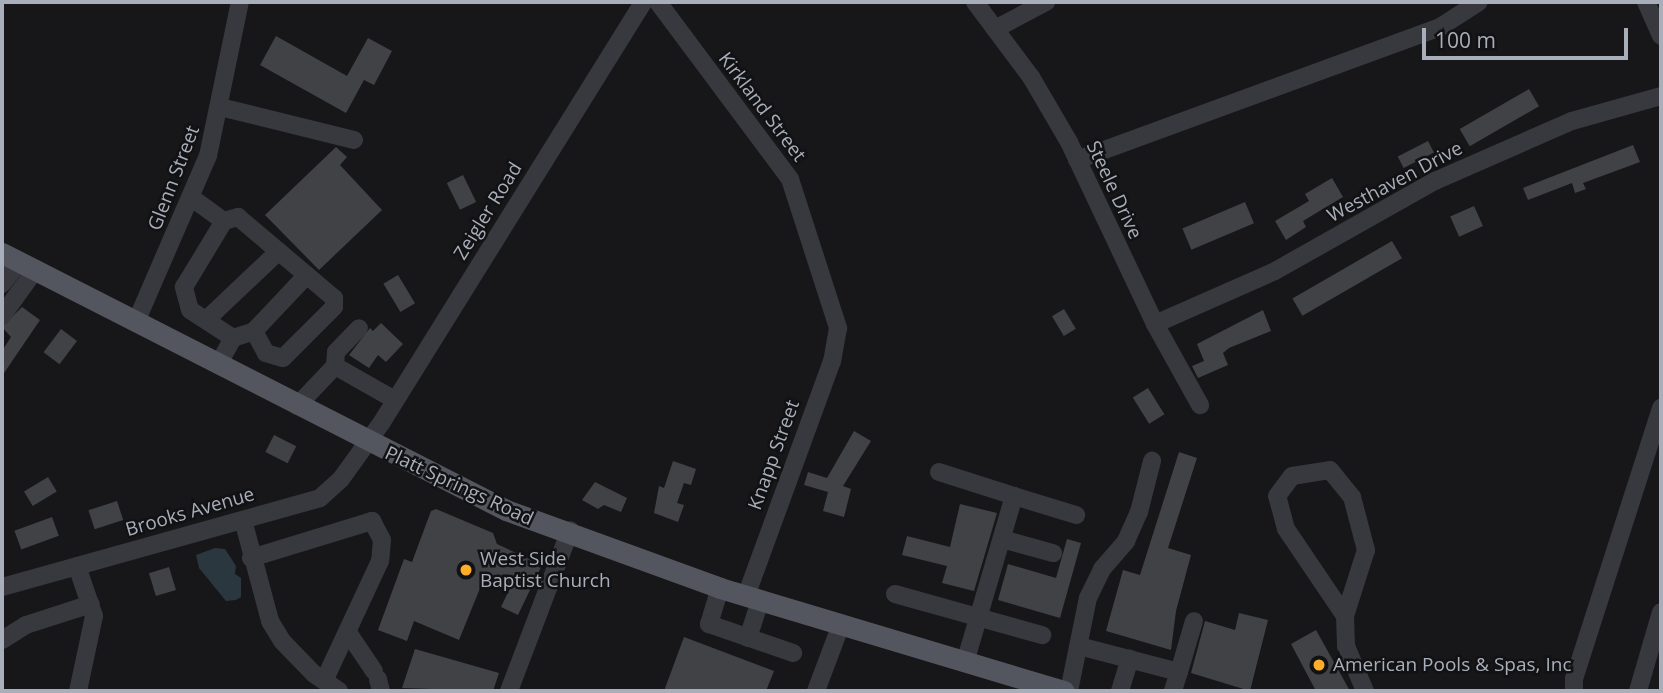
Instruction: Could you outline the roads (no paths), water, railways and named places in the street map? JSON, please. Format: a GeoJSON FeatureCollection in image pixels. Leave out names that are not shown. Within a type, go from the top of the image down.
{"type":"FeatureCollection","features":[{"type":"Feature","properties":{"kind":"main road","name":"Platt Springs Road"},"geometry":{"type":"LineString","coordinates":[[18,261],[368,443],[506,510],[570,530],[753,599],[840,627],[1066,691]]}},
{"type":"Feature","properties":{"kind":"street","name":"Glenn Street"},"geometry":{"type":"LineString","coordinates":[[136,322],[192,198],[220,107],[240,2]]}},
{"type":"Feature","properties":{"kind":"street","name":"Zeigler Road"},"geometry":{"type":"LineString","coordinates":[[368,443],[643,2]]}},
{"type":"Feature","properties":{"kind":"street","name":"Kirkland Street"},"geometry":{"type":"LineString","coordinates":[[658,2],[790,179],[838,328]]}},
{"type":"Feature","properties":{"kind":"street","name":"Steele Drive"},"geometry":{"type":"LineString","coordinates":[[975,2],[1031,77],[1077,160],[1155,324],[1200,405]]}},
{"type":"Feature","properties":{"kind":"street"},"geometry":{"type":"LineString","coordinates":[[995,29],[1046,2]]}},
{"type":"Feature","properties":{"kind":"street"},"geometry":{"type":"LineString","coordinates":[[1077,160],[1440,27],[1479,2]]}},
{"type":"Feature","properties":{"kind":"street"},"geometry":{"type":"LineString","coordinates":[[1646,2],[1661,36]]}},
{"type":"Feature","properties":{"kind":"street","name":"Westhaven Drive"},"geometry":{"type":"LineString","coordinates":[[1155,324],[1275,271],[1435,181],[1572,121],[1661,96]]}},
{"type":"Feature","properties":{"kind":"street"},"geometry":{"type":"LineString","coordinates":[[220,107],[354,140]]}},
{"type":"Feature","properties":{"kind":"street"},"geometry":{"type":"LineString","coordinates":[[192,198],[224,221]]}},
{"type":"Feature","properties":{"kind":"street"},"geometry":{"type":"LineString","coordinates":[[233,338],[206,320],[186,302],[184,287],[224,221],[238,217],[334,298],[334,307],[283,358],[265,353],[254,331]]}},
{"type":"Feature","properties":{"kind":"street"},"geometry":{"type":"LineString","coordinates":[[206,320],[279,251]]}},
{"type":"Feature","properties":{"kind":"street"},"geometry":{"type":"LineString","coordinates":[[166,255],[196,267]]}},
{"type":"Feature","properties":{"kind":"street"},"geometry":{"type":"LineString","coordinates":[[2,284],[18,261]]}},
{"type":"Feature","properties":{"kind":"street"},"geometry":{"type":"LineString","coordinates":[[2,316],[18,261]]}},
{"type":"Feature","properties":{"kind":"street"},"geometry":{"type":"LineString","coordinates":[[218,365],[233,338],[254,331],[307,275]]}},
{"type":"Feature","properties":{"kind":"street"},"geometry":{"type":"LineString","coordinates":[[297,406],[335,366],[336,352],[359,328]]}},
{"type":"Feature","properties":{"kind":"street","name":"Knapp Street"},"geometry":{"type":"LineString","coordinates":[[748,638],[753,599],[832,361],[838,328]]}},
{"type":"Feature","properties":{"kind":"street"},"geometry":{"type":"LineString","coordinates":[[335,366],[395,400]]}},
{"type":"Feature","properties":{"kind":"street"},"geometry":{"type":"LineString","coordinates":[[1574,691],[1661,408]]}},
{"type":"Feature","properties":{"kind":"street","name":"Brooks Avenue"},"geometry":{"type":"LineString","coordinates":[[2,587],[320,498],[368,443]]}},
{"type":"Feature","properties":{"kind":"street"},"geometry":{"type":"LineString","coordinates":[[1066,691],[1079,646],[1088,598],[1102,569],[1130,532],[1152,461]]}},
{"type":"Feature","properties":{"kind":"street"},"geometry":{"type":"LineString","coordinates":[[1345,616],[1286,529],[1277,496],[1292,476],[1330,470],[1352,497],[1366,550],[1345,616],[1346,646],[1365,691]]}},
{"type":"Feature","properties":{"kind":"street"},"geometry":{"type":"LineString","coordinates":[[939,472],[1076,515]]}},
{"type":"Feature","properties":{"kind":"street"},"geometry":{"type":"LineString","coordinates":[[965,663],[1014,496]]}},
{"type":"Feature","properties":{"kind":"street"},"geometry":{"type":"LineString","coordinates":[[243,520],[270,621],[282,641],[324,681],[340,691]]}},
{"type":"Feature","properties":{"kind":"street"},"geometry":{"type":"LineString","coordinates":[[251,558],[372,521],[382,540],[380,562],[349,634],[324,681]]}},
{"type":"Feature","properties":{"kind":"street"},"geometry":{"type":"LineString","coordinates":[[509,691],[570,530]]}},
{"type":"Feature","properties":{"kind":"street"},"geometry":{"type":"LineString","coordinates":[[1002,539],[1053,553]]}},
{"type":"Feature","properties":{"kind":"street"},"geometry":{"type":"LineString","coordinates":[[77,566],[94,616],[78,691]]}},
{"type":"Feature","properties":{"kind":"street"},"geometry":{"type":"LineString","coordinates":[[720,588],[709,624],[793,653]]}},
{"type":"Feature","properties":{"kind":"street"},"geometry":{"type":"LineString","coordinates":[[894,594],[1042,635]]}},
{"type":"Feature","properties":{"kind":"street"},"geometry":{"type":"LineString","coordinates":[[2,640],[26,625],[91,604]]}},
{"type":"Feature","properties":{"kind":"street"},"geometry":{"type":"LineString","coordinates":[[1639,691],[1661,612]]}},
{"type":"Feature","properties":{"kind":"street"},"geometry":{"type":"LineString","coordinates":[[1173,691],[1194,621]]}},
{"type":"Feature","properties":{"kind":"street"},"geometry":{"type":"LineString","coordinates":[[816,691],[840,627]]}},
{"type":"Feature","properties":{"kind":"street"},"geometry":{"type":"LineString","coordinates":[[349,634],[378,680]]}},
{"type":"Feature","properties":{"kind":"street"},"geometry":{"type":"LineString","coordinates":[[1079,646],[1179,672]]}},
{"type":"Feature","properties":{"kind":"street"},"geometry":{"type":"LineString","coordinates":[[1120,691],[1130,659]]}},
{"type":"Feature","properties":{"kind":"place","name":"West Side Baptist Church"},"geometry":{"type":"Point","coordinates":[466,570]}},
{"type":"Feature","properties":{"kind":"place","name":"American Pools & Spas, Inc"},"geometry":{"type":"Point","coordinates":[1319,665]}}]}
